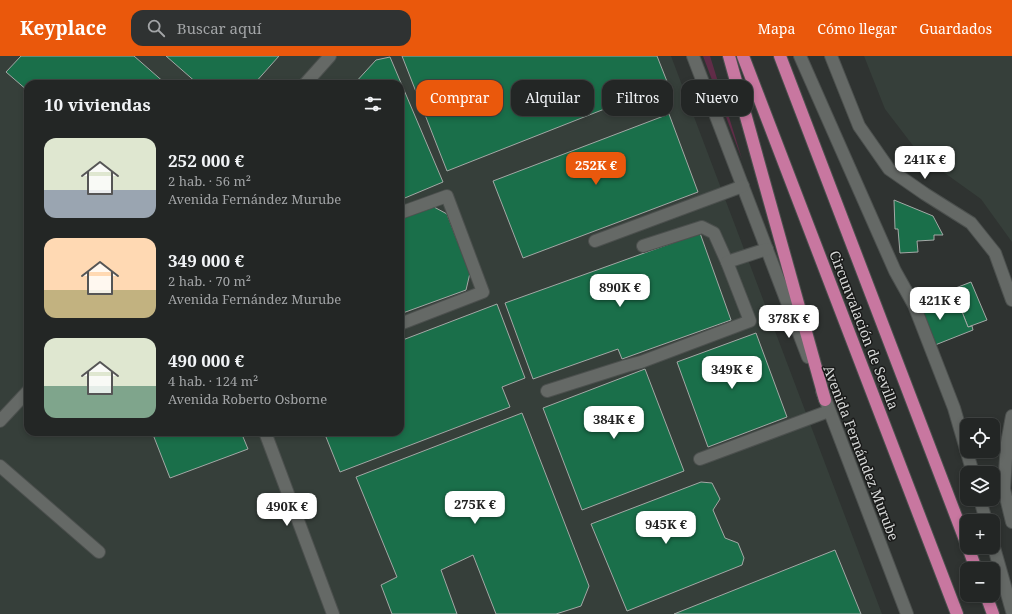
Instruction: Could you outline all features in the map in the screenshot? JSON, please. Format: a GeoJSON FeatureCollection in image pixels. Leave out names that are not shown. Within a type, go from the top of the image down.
{"type":"FeatureCollection","features":[{"type":"Feature","properties":{"kind":"highway"},"geometry":{"type":"LineString","coordinates":[[728,56],[827,405]]}},
{"type":"Feature","properties":{"kind":"highway","name":"Circunvalación de Sevilla"},"geometry":{"type":"LineString","coordinates":[[743,56],[956,614]]}},
{"type":"Feature","properties":{"kind":"highway","name":"Circunvalación de Sevilla"},"geometry":{"type":"LineString","coordinates":[[780,56],[960,528]]}},
{"type":"Feature","properties":{"kind":"highway"},"geometry":{"type":"LineString","coordinates":[[989,602],[993,614]]}},
{"type":"Feature","properties":{"kind":"street"},"geometry":{"type":"LineString","coordinates":[[308,80],[330,56]]}},
{"type":"Feature","properties":{"kind":"street","name":"Avenida Fernández Murube"},"geometry":{"type":"LineString","coordinates":[[693,56],[907,614]]}},
{"type":"Feature","properties":{"kind":"street"},"geometry":{"type":"LineString","coordinates":[[800,56],[895,271],[914,305],[954,408],[971,466]]}},
{"type":"Feature","properties":{"kind":"street"},"geometry":{"type":"LineString","coordinates":[[831,56],[859,126],[889,169],[971,223],[995,253],[1012,300]]}},
{"type":"Feature","properties":{"kind":"street"},"geometry":{"type":"LineString","coordinates":[[595,241],[743,186]]}},
{"type":"Feature","properties":{"kind":"street"},"geometry":{"type":"LineString","coordinates":[[404,212],[447,196],[483,292],[404,322]]}},
{"type":"Feature","properties":{"kind":"street"},"geometry":{"type":"LineString","coordinates":[[547,391],[641,362],[750,321],[714,233],[702,227],[642,246]]}},
{"type":"Feature","properties":{"kind":"street"},"geometry":{"type":"LineString","coordinates":[[727,262],[767,249]]}},
{"type":"Feature","properties":{"kind":"street"},"geometry":{"type":"LineString","coordinates":[[0,422],[24,395]]}},
{"type":"Feature","properties":{"kind":"street"},"geometry":{"type":"LineString","coordinates":[[700,459],[827,405]]}},
{"type":"Feature","properties":{"kind":"street"},"geometry":{"type":"LineString","coordinates":[[1012,416],[1006,443],[1004,489],[1012,522]]}},
{"type":"Feature","properties":{"kind":"street"},"geometry":{"type":"LineString","coordinates":[[266,436],[333,614]]}},
{"type":"Feature","properties":{"kind":"street"},"geometry":{"type":"LineString","coordinates":[[0,466],[99,552]]}},
{"type":"Feature","properties":{"kind":"street"},"geometry":{"type":"LineString","coordinates":[[996,554],[1012,611]]}},
{"type":"Feature","properties":{"kind":"shaded area"},"geometry":{"type":"Polygon","coordinates":[[[0,56],[671,56],[681,82],[681,116],[694,116],[882,614],[0,614],[0,56]]]}},
{"type":"Feature","properties":{"kind":"shaded area"},"geometry":{"type":"Polygon","coordinates":[[[703,56],[710,56],[717,80],[712,80],[703,56]]]}},
{"type":"Feature","properties":{"kind":"shaded area"},"geometry":{"type":"Polygon","coordinates":[[[864,56],[1012,56],[1012,242],[981,199],[921,156],[885,109],[864,56]]]}},
{"type":"Feature","properties":{"kind":"shaded area"},"geometry":{"type":"Polygon","coordinates":[[[726,116],[729,116],[742,159],[726,116]]]}},
{"type":"Feature","properties":{"kind":"building"},"geometry":{"type":"Polygon","coordinates":[[[21,56],[134,56],[161,80],[24,80],[24,88],[6,72],[21,56]]]}},
{"type":"Feature","properties":{"kind":"building"},"geometry":{"type":"Polygon","coordinates":[[[166,56],[279,56],[258,80],[193,80],[166,56]]]}},
{"type":"Feature","properties":{"kind":"building"},"geometry":{"type":"Polygon","coordinates":[[[402,56],[657,56],[666,80],[602,80],[602,110],[594,113],[594,80],[511,80],[511,116],[587,116],[447,171],[425,116],[503,116],[503,80],[416,80],[416,92],[402,56]]]}},
{"type":"Feature","properties":{"kind":"building"},"geometry":{"type":"Polygon","coordinates":[[[390,57],[400,80],[358,80],[376,60],[390,57]]]}},
{"type":"Feature","properties":{"kind":"building"},"geometry":{"type":"Polygon","coordinates":[[[404,90],[443,182],[404,198],[404,90]]]}},
{"type":"Feature","properties":{"kind":"building"},"geometry":{"type":"Polygon","coordinates":[[[664,116],[670,116],[698,192],[523,258],[493,181],[664,116]]]}},
{"type":"Feature","properties":{"kind":"building"},"geometry":{"type":"Polygon","coordinates":[[[894,200],[933,216],[943,235],[934,235],[934,240],[917,241],[918,252],[900,253],[898,229],[895,229],[894,200]]]}},
{"type":"Feature","properties":{"kind":"building"},"geometry":{"type":"Polygon","coordinates":[[[434,207],[447,214],[470,273],[466,290],[404,313],[404,218],[434,207]]]}},
{"type":"Feature","properties":{"kind":"building"},"geometry":{"type":"Polygon","coordinates":[[[700,233],[731,320],[622,359],[618,349],[533,379],[505,303],[700,233]]]}},
{"type":"Feature","properties":{"kind":"building"},"geometry":{"type":"Polygon","coordinates":[[[971,282],[987,320],[968,327],[953,289],[971,282]]]}},
{"type":"Feature","properties":{"kind":"building"},"geometry":{"type":"Polygon","coordinates":[[[955,294],[968,327],[972,326],[973,330],[925,349],[911,311],[955,294]]]}},
{"type":"Feature","properties":{"kind":"building"},"geometry":{"type":"Polygon","coordinates":[[[497,304],[525,378],[502,387],[510,407],[340,472],[326,436],[404,436],[404,339],[497,304]]]}},
{"type":"Feature","properties":{"kind":"building"},"geometry":{"type":"Polygon","coordinates":[[[756,333],[787,417],[708,447],[677,362],[756,333]]]}},
{"type":"Feature","properties":{"kind":"building"},"geometry":{"type":"Polygon","coordinates":[[[645,369],[684,471],[582,510],[543,408],[645,369]]]}},
{"type":"Feature","properties":{"kind":"building"},"geometry":{"type":"Polygon","coordinates":[[[522,413],[589,586],[581,606],[556,614],[496,614],[473,555],[441,570],[457,614],[392,614],[381,585],[397,577],[356,477],[522,413]]]}},
{"type":"Feature","properties":{"kind":"building"},"geometry":{"type":"Polygon","coordinates":[[[154,436],[243,436],[248,449],[170,478],[154,436]]]}},
{"type":"Feature","properties":{"kind":"building"},"geometry":{"type":"Polygon","coordinates":[[[701,482],[712,483],[720,499],[713,510],[725,538],[738,543],[744,558],[742,565],[627,611],[591,524],[701,482]]]}},
{"type":"Feature","properties":{"kind":"building"},"geometry":{"type":"Polygon","coordinates":[[[835,550],[861,614],[674,614],[835,550]]]}}]}
